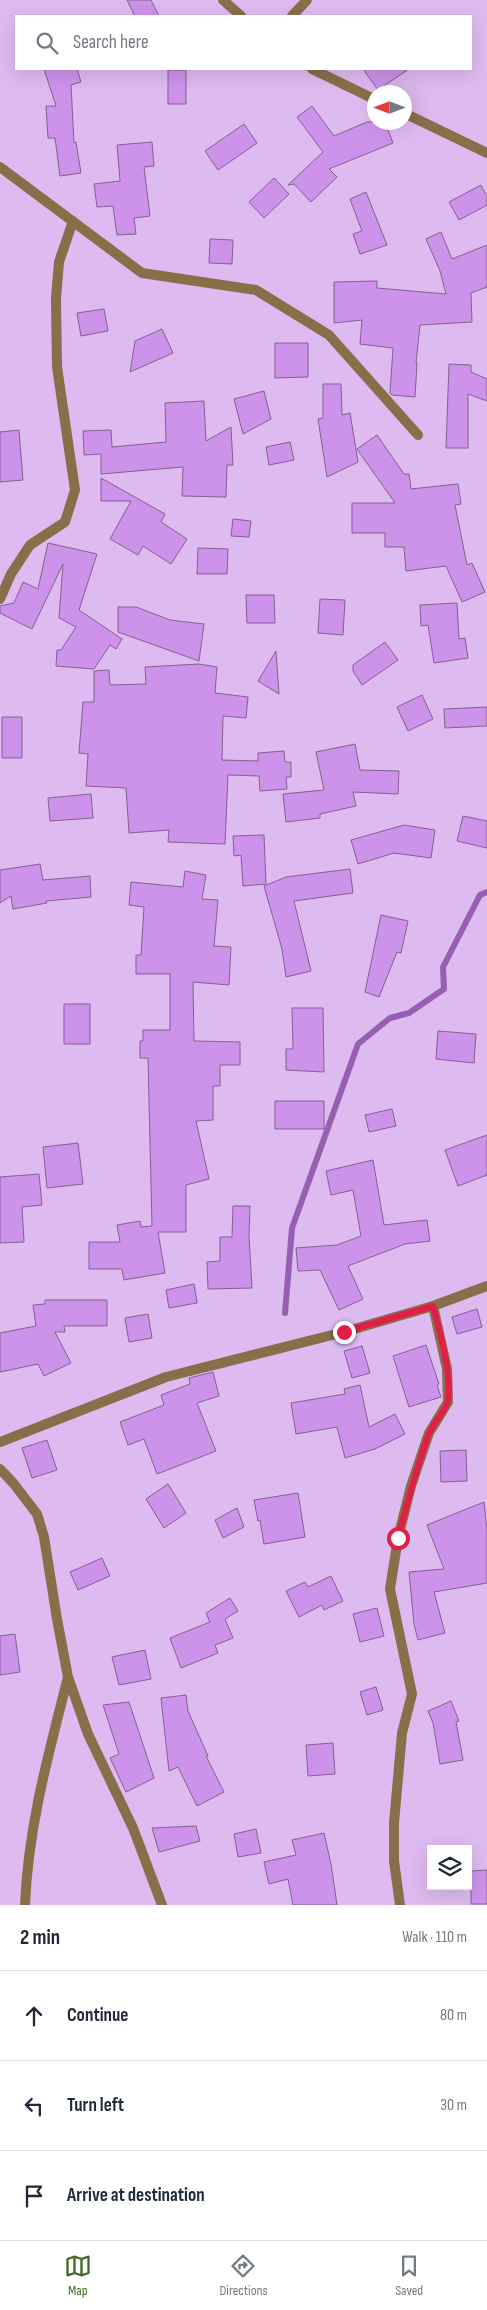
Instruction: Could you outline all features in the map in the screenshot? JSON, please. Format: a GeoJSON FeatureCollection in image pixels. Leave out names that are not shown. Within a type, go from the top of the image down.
{"type":"FeatureCollection","features":[{"type":"Feature","properties":{"kind":"street"},"geometry":{"type":"LineString","coordinates":[[223,0],[240,15]]}},
{"type":"Feature","properties":{"kind":"street"},"geometry":{"type":"LineString","coordinates":[[293,15],[307,0]]}},
{"type":"Feature","properties":{"kind":"street"},"geometry":{"type":"LineString","coordinates":[[314,70],[367,96]]}},
{"type":"Feature","properties":{"kind":"street"},"geometry":{"type":"LineString","coordinates":[[412,117],[487,153]]}},
{"type":"Feature","properties":{"kind":"street"},"geometry":{"type":"LineString","coordinates":[[0,167],[142,272],[256,290],[329,335],[418,435]]}},
{"type":"Feature","properties":{"kind":"street"},"geometry":{"type":"LineString","coordinates":[[0,599],[11,574],[30,545],[66,522],[75,490],[57,367],[56,298],[59,262],[73,221]]}},
{"type":"Feature","properties":{"kind":"street"},"geometry":{"type":"LineString","coordinates":[[0,1442],[166,1377],[344,1332],[433,1306],[487,1286]]}},
{"type":"Feature","properties":{"kind":"street"},"geometry":{"type":"LineString","coordinates":[[400,1905],[394,1861],[394,1823],[402,1733],[412,1694],[390,1589],[398,1538],[411,1486],[429,1433],[448,1402],[448,1369],[433,1306]]}},
{"type":"Feature","properties":{"kind":"street"},"geometry":{"type":"LineString","coordinates":[[0,1469],[37,1514],[44,1537],[56,1619],[68,1676],[88,1734],[132,1828],[162,1905]]}},
{"type":"Feature","properties":{"kind":"street"},"geometry":{"type":"LineString","coordinates":[[25,1905],[26,1866],[45,1766],[68,1676]]}},
{"type":"Feature","properties":{"kind":"building"},"geometry":{"type":"Polygon","coordinates":[[[127,0],[151,0],[158,15],[134,15],[127,0]]]}},
{"type":"Feature","properties":{"kind":"building"},"geometry":{"type":"Polygon","coordinates":[[[44,70],[77,70],[81,82],[71,85],[74,143],[76,142],[81,173],[60,176],[55,138],[48,138],[46,106],[56,106],[44,70]]]}},
{"type":"Feature","properties":{"kind":"building"},"geometry":{"type":"Polygon","coordinates":[[[168,70],[186,70],[186,104],[168,104],[168,70]]]}},
{"type":"Feature","properties":{"kind":"building"},"geometry":{"type":"Polygon","coordinates":[[[364,70],[408,70],[385,85],[374,85],[364,70]]]}},
{"type":"Feature","properties":{"kind":"building"},"geometry":{"type":"Polygon","coordinates":[[[312,106],[334,136],[367,122],[367,130],[388,130],[393,143],[329,169],[337,177],[311,202],[294,184],[288,185],[323,152],[297,117],[312,106]]]}},
{"type":"Feature","properties":{"kind":"building"},"geometry":{"type":"Polygon","coordinates":[[[244,124],[257,143],[218,170],[205,151],[244,124]]]}},
{"type":"Feature","properties":{"kind":"building"},"geometry":{"type":"Polygon","coordinates":[[[152,142],[154,166],[144,167],[150,216],[134,218],[136,234],[117,235],[113,206],[97,207],[94,184],[120,181],[117,145],[152,142]]]}},
{"type":"Feature","properties":{"kind":"building"},"geometry":{"type":"Polygon","coordinates":[[[274,178],[289,194],[264,218],[249,202],[274,178]]]}},
{"type":"Feature","properties":{"kind":"building"},"geometry":{"type":"Polygon","coordinates":[[[481,185],[487,197],[487,205],[459,220],[449,202],[481,185]]]}},
{"type":"Feature","properties":{"kind":"building"},"geometry":{"type":"Polygon","coordinates":[[[366,192],[387,245],[360,254],[353,234],[362,231],[350,199],[366,192]]]}},
{"type":"Feature","properties":{"kind":"building"},"geometry":{"type":"Polygon","coordinates":[[[441,232],[452,259],[487,245],[487,287],[471,293],[472,322],[420,325],[415,397],[392,395],[390,393],[393,348],[360,344],[362,320],[334,323],[334,282],[377,281],[377,288],[446,294],[440,271],[426,239],[441,232]]]}},
{"type":"Feature","properties":{"kind":"building"},"geometry":{"type":"Polygon","coordinates":[[[210,239],[233,240],[232,264],[209,263],[210,239]]]}},
{"type":"Feature","properties":{"kind":"building"},"geometry":{"type":"Polygon","coordinates":[[[104,309],[108,331],[81,336],[77,313],[104,309]]]}},
{"type":"Feature","properties":{"kind":"building"},"geometry":{"type":"Polygon","coordinates":[[[162,329],[173,353],[130,372],[135,341],[162,329]]]}},
{"type":"Feature","properties":{"kind":"building"},"geometry":{"type":"Polygon","coordinates":[[[275,343],[308,343],[308,377],[275,378],[275,343]]]}},
{"type":"Feature","properties":{"kind":"building"},"geometry":{"type":"Polygon","coordinates":[[[449,364],[471,365],[471,372],[487,379],[487,401],[468,394],[468,448],[446,448],[449,364]]]}},
{"type":"Feature","properties":{"kind":"building"},"geometry":{"type":"Polygon","coordinates":[[[323,384],[341,384],[342,415],[350,413],[358,462],[327,477],[318,419],[323,418],[323,384]]]}},
{"type":"Feature","properties":{"kind":"building"},"geometry":{"type":"Polygon","coordinates":[[[264,391],[271,419],[243,434],[234,399],[264,391]]]}},
{"type":"Feature","properties":{"kind":"building"},"geometry":{"type":"Polygon","coordinates":[[[204,401],[206,441],[231,427],[233,465],[227,465],[226,497],[182,496],[183,467],[101,474],[101,454],[84,455],[83,431],[111,430],[112,447],[166,442],[165,403],[204,401]]]}},
{"type":"Feature","properties":{"kind":"building"},"geometry":{"type":"Polygon","coordinates":[[[19,430],[23,480],[0,482],[0,432],[19,430]]]}},
{"type":"Feature","properties":{"kind":"building"},"geometry":{"type":"Polygon","coordinates":[[[377,435],[404,474],[409,474],[411,489],[458,484],[461,504],[455,505],[467,565],[472,563],[485,592],[462,602],[446,566],[406,571],[404,547],[385,547],[385,533],[352,533],[352,503],[395,503],[357,449],[377,435]]]}},
{"type":"Feature","properties":{"kind":"building"},"geometry":{"type":"Polygon","coordinates":[[[290,442],[294,460],[269,465],[266,447],[290,442]]]}},
{"type":"Feature","properties":{"kind":"building"},"geometry":{"type":"Polygon","coordinates":[[[101,478],[165,514],[161,522],[187,539],[171,564],[143,546],[138,555],[110,539],[131,501],[101,501],[101,478]]]}},
{"type":"Feature","properties":{"kind":"building"},"geometry":{"type":"Polygon","coordinates":[[[233,519],[251,521],[249,537],[231,536],[233,519]]]}},
{"type":"Feature","properties":{"kind":"building"},"geometry":{"type":"Polygon","coordinates":[[[48,543],[97,554],[79,610],[122,639],[116,649],[110,645],[94,669],[56,666],[57,650],[61,650],[76,627],[59,618],[63,564],[32,629],[0,613],[0,606],[14,603],[23,582],[38,589],[48,543]]]}},
{"type":"Feature","properties":{"kind":"building"},"geometry":{"type":"Polygon","coordinates":[[[198,548],[228,549],[227,574],[197,574],[198,548]]]}},
{"type":"Feature","properties":{"kind":"building"},"geometry":{"type":"Polygon","coordinates":[[[246,595],[274,595],[275,623],[247,623],[246,595]]]}},
{"type":"Feature","properties":{"kind":"building"},"geometry":{"type":"Polygon","coordinates":[[[320,599],[345,600],[343,635],[318,633],[320,599]]]}},
{"type":"Feature","properties":{"kind":"building"},"geometry":{"type":"Polygon","coordinates":[[[457,603],[459,639],[465,638],[468,658],[434,663],[428,625],[421,626],[420,605],[457,603]]]}},
{"type":"Feature","properties":{"kind":"building"},"geometry":{"type":"Polygon","coordinates":[[[118,607],[136,607],[170,620],[204,624],[199,661],[118,632],[118,607]]]}},
{"type":"Feature","properties":{"kind":"building"},"geometry":{"type":"Polygon","coordinates":[[[385,642],[398,660],[362,685],[353,671],[353,665],[385,642]]]}},
{"type":"Feature","properties":{"kind":"building"},"geometry":{"type":"Polygon","coordinates":[[[276,651],[279,694],[258,681],[276,651]]]}},
{"type":"Feature","properties":{"kind":"building"},"geometry":{"type":"Polygon","coordinates":[[[199,664],[217,667],[215,693],[248,697],[246,718],[223,716],[222,760],[258,761],[258,753],[284,751],[285,762],[291,762],[291,777],[286,777],[287,789],[260,791],[259,776],[228,775],[225,844],[168,842],[169,830],[129,833],[126,788],[86,786],[88,754],[79,753],[83,702],[94,702],[94,671],[109,670],[110,685],[146,684],[145,667],[199,664]]]}},
{"type":"Feature","properties":{"kind":"building"},"geometry":{"type":"Polygon","coordinates":[[[422,695],[433,719],[408,731],[397,707],[422,695]]]}},
{"type":"Feature","properties":{"kind":"building"},"geometry":{"type":"Polygon","coordinates":[[[487,707],[487,726],[445,728],[444,709],[487,707]]]}},
{"type":"Feature","properties":{"kind":"building"},"geometry":{"type":"Polygon","coordinates":[[[2,717],[22,717],[22,758],[2,758],[2,717]]]}},
{"type":"Feature","properties":{"kind":"building"},"geometry":{"type":"Polygon","coordinates":[[[355,744],[360,770],[399,771],[398,794],[353,792],[356,806],[320,814],[320,818],[286,822],[283,794],[324,790],[316,752],[355,744]]]}},
{"type":"Feature","properties":{"kind":"building"},"geometry":{"type":"Polygon","coordinates":[[[91,794],[93,818],[50,821],[48,798],[91,794]]]}},
{"type":"Feature","properties":{"kind":"building"},"geometry":{"type":"Polygon","coordinates":[[[463,816],[487,821],[487,848],[457,841],[463,816]]]}},
{"type":"Feature","properties":{"kind":"building"},"geometry":{"type":"Polygon","coordinates":[[[404,825],[435,830],[431,858],[394,853],[358,864],[351,840],[404,825]]]}},
{"type":"Feature","properties":{"kind":"building"},"geometry":{"type":"Polygon","coordinates":[[[264,835],[266,884],[243,886],[241,855],[234,856],[233,836],[264,835]]]}},
{"type":"Feature","properties":{"kind":"building"},"geometry":{"type":"Polygon","coordinates":[[[40,864],[43,880],[90,876],[91,897],[46,901],[47,903],[13,909],[11,896],[0,903],[0,870],[40,864]]]}},
{"type":"Feature","properties":{"kind":"building"},"geometry":{"type":"Polygon","coordinates":[[[350,869],[353,893],[294,901],[311,971],[286,977],[282,949],[264,886],[286,877],[350,869]]]}},
{"type":"Feature","properties":{"kind":"building"},"geometry":{"type":"Polygon","coordinates":[[[185,871],[206,875],[202,899],[218,900],[214,946],[231,947],[229,985],[193,982],[194,1041],[240,1042],[240,1065],[220,1065],[220,1086],[213,1086],[213,1120],[196,1121],[209,1179],[186,1185],[186,1232],[158,1232],[165,1273],[124,1280],[122,1269],[89,1269],[89,1242],[120,1242],[117,1225],[140,1221],[141,1227],[152,1226],[148,1058],[140,1058],[140,1041],[143,1041],[143,1030],[170,1030],[170,974],[136,974],[136,955],[141,955],[144,907],[129,905],[131,882],[183,887],[185,871]]]}},
{"type":"Feature","properties":{"kind":"building"},"geometry":{"type":"Polygon","coordinates":[[[381,915],[408,921],[401,953],[397,952],[379,997],[365,992],[381,915]]]}},
{"type":"Feature","properties":{"kind":"building"},"geometry":{"type":"Polygon","coordinates":[[[64,1004],[90,1004],[90,1044],[64,1044],[64,1004]]]}},
{"type":"Feature","properties":{"kind":"building"},"geometry":{"type":"Polygon","coordinates":[[[292,1008],[323,1008],[324,1072],[286,1070],[286,1049],[293,1049],[292,1008]]]}},
{"type":"Feature","properties":{"kind":"building"},"geometry":{"type":"Polygon","coordinates":[[[438,1031],[476,1034],[474,1063],[436,1059],[438,1031]]]}},
{"type":"Feature","properties":{"kind":"building"},"geometry":{"type":"Polygon","coordinates":[[[275,1101],[324,1101],[324,1129],[275,1129],[275,1101]]]}},
{"type":"Feature","properties":{"kind":"building"},"geometry":{"type":"Polygon","coordinates":[[[392,1109],[396,1126],[369,1132],[365,1115],[392,1109]]]}},
{"type":"Feature","properties":{"kind":"building"},"geometry":{"type":"Polygon","coordinates":[[[487,1135],[487,1175],[458,1186],[445,1150],[487,1135]]]}},
{"type":"Feature","properties":{"kind":"building"},"geometry":{"type":"Polygon","coordinates":[[[78,1143],[83,1184],[47,1188],[43,1147],[78,1143]]]}},
{"type":"Feature","properties":{"kind":"building"},"geometry":{"type":"Polygon","coordinates":[[[373,1160],[384,1225],[427,1220],[430,1241],[405,1244],[348,1266],[363,1299],[339,1310],[320,1270],[298,1271],[296,1248],[337,1245],[361,1236],[353,1190],[331,1195],[326,1171],[373,1160]]]}},
{"type":"Feature","properties":{"kind":"building"},"geometry":{"type":"Polygon","coordinates":[[[39,1174],[42,1205],[22,1207],[24,1242],[0,1243],[0,1177],[39,1174]]]}},
{"type":"Feature","properties":{"kind":"building"},"geometry":{"type":"Polygon","coordinates":[[[233,1206],[250,1206],[249,1237],[252,1288],[208,1289],[207,1262],[220,1261],[220,1237],[232,1237],[233,1206]]]}},
{"type":"Feature","properties":{"kind":"building"},"geometry":{"type":"Polygon","coordinates":[[[194,1284],[197,1303],[169,1308],[166,1290],[194,1284]]]}},
{"type":"Feature","properties":{"kind":"building"},"geometry":{"type":"Polygon","coordinates":[[[45,1300],[107,1300],[107,1326],[64,1326],[65,1332],[55,1332],[71,1363],[44,1376],[38,1364],[0,1372],[0,1333],[36,1326],[33,1305],[45,1304],[45,1300]]]}},
{"type":"Feature","properties":{"kind":"building"},"geometry":{"type":"Polygon","coordinates":[[[477,1309],[482,1327],[457,1334],[452,1317],[477,1309]]]}},
{"type":"Feature","properties":{"kind":"building"},"geometry":{"type":"Polygon","coordinates":[[[148,1314],[152,1338],[129,1342],[125,1318],[148,1314]]]}},
{"type":"Feature","properties":{"kind":"building"},"geometry":{"type":"Polygon","coordinates":[[[426,1345],[439,1384],[437,1385],[441,1397],[409,1407],[393,1356],[426,1345]]]}},
{"type":"Feature","properties":{"kind":"building"},"geometry":{"type":"Polygon","coordinates":[[[362,1346],[370,1373],[352,1378],[344,1351],[362,1346]]]}},
{"type":"Feature","properties":{"kind":"building"},"geometry":{"type":"Polygon","coordinates":[[[213,1372],[219,1396],[197,1403],[216,1451],[157,1474],[144,1439],[128,1445],[120,1422],[164,1405],[161,1395],[190,1384],[189,1378],[213,1372]]]}},
{"type":"Feature","properties":{"kind":"building"},"geometry":{"type":"Polygon","coordinates":[[[360,1385],[369,1427],[395,1414],[405,1434],[375,1449],[345,1458],[337,1427],[296,1434],[291,1403],[345,1394],[344,1389],[360,1385]]]}},
{"type":"Feature","properties":{"kind":"building"},"geometry":{"type":"Polygon","coordinates":[[[47,1440],[57,1470],[32,1478],[22,1448],[47,1440]]]}},
{"type":"Feature","properties":{"kind":"building"},"geometry":{"type":"Polygon","coordinates":[[[466,1450],[467,1481],[441,1482],[440,1451],[466,1450]]]}},
{"type":"Feature","properties":{"kind":"building"},"geometry":{"type":"Polygon","coordinates":[[[168,1484],[186,1513],[164,1528],[146,1499],[168,1484]]]}},
{"type":"Feature","properties":{"kind":"building"},"geometry":{"type":"Polygon","coordinates":[[[298,1493],[305,1537],[264,1544],[254,1500],[298,1493]]]}},
{"type":"Feature","properties":{"kind":"building"},"geometry":{"type":"Polygon","coordinates":[[[484,1502],[487,1530],[487,1583],[434,1592],[445,1633],[418,1640],[414,1624],[409,1572],[444,1569],[427,1525],[484,1502]]]}},
{"type":"Feature","properties":{"kind":"building"},"geometry":{"type":"Polygon","coordinates":[[[237,1508],[244,1527],[223,1538],[215,1520],[237,1508]]]}},
{"type":"Feature","properties":{"kind":"building"},"geometry":{"type":"Polygon","coordinates":[[[102,1558],[110,1576],[78,1590],[70,1572],[102,1558]]]}},
{"type":"Feature","properties":{"kind":"building"},"geometry":{"type":"Polygon","coordinates":[[[331,1576],[343,1601],[324,1610],[322,1605],[299,1617],[286,1591],[305,1582],[308,1587],[331,1576]]]}},
{"type":"Feature","properties":{"kind":"building"},"geometry":{"type":"Polygon","coordinates":[[[230,1598],[238,1611],[225,1619],[233,1638],[215,1645],[218,1653],[181,1668],[170,1638],[210,1622],[206,1613],[230,1598]]]}},
{"type":"Feature","properties":{"kind":"building"},"geometry":{"type":"Polygon","coordinates":[[[377,1608],[384,1636],[360,1642],[353,1614],[377,1608]]]}},
{"type":"Feature","properties":{"kind":"building"},"geometry":{"type":"Polygon","coordinates":[[[15,1634],[20,1672],[0,1675],[0,1636],[15,1634]]]}},
{"type":"Feature","properties":{"kind":"building"},"geometry":{"type":"Polygon","coordinates":[[[145,1650],[151,1679],[119,1685],[112,1657],[145,1650]]]}},
{"type":"Feature","properties":{"kind":"building"},"geometry":{"type":"Polygon","coordinates":[[[376,1687],[383,1710],[367,1715],[360,1692],[376,1687]]]}},
{"type":"Feature","properties":{"kind":"building"},"geometry":{"type":"Polygon","coordinates":[[[186,1695],[188,1711],[208,1756],[206,1756],[224,1792],[197,1806],[178,1767],[169,1771],[161,1698],[186,1695]]]}},
{"type":"Feature","properties":{"kind":"building"},"geometry":{"type":"Polygon","coordinates":[[[451,1701],[459,1721],[456,1722],[463,1760],[440,1764],[433,1723],[428,1711],[451,1701]]]}},
{"type":"Feature","properties":{"kind":"building"},"geometry":{"type":"Polygon","coordinates":[[[129,1702],[154,1778],[126,1792],[110,1758],[119,1754],[103,1705],[129,1702]]]}},
{"type":"Feature","properties":{"kind":"building"},"geometry":{"type":"Polygon","coordinates":[[[333,1743],[335,1774],[308,1776],[306,1745],[333,1743]]]}},
{"type":"Feature","properties":{"kind":"building"},"geometry":{"type":"Polygon","coordinates":[[[196,1826],[200,1841],[159,1852],[152,1828],[196,1826]]]}},
{"type":"Feature","properties":{"kind":"building"},"geometry":{"type":"Polygon","coordinates":[[[256,1829],[261,1853],[238,1857],[234,1834],[256,1829]]]}},
{"type":"Feature","properties":{"kind":"building"},"geometry":{"type":"Polygon","coordinates":[[[324,1833],[337,1905],[293,1905],[288,1879],[269,1884],[264,1862],[296,1855],[292,1840],[324,1833]]]}},
{"type":"Feature","properties":{"kind":"building"},"geometry":{"type":"Polygon","coordinates":[[[487,1870],[487,1904],[471,1904],[472,1871],[487,1870]]]}},
{"type":"Feature","properties":{"kind":"waterway"},"geometry":{"type":"LineString","coordinates":[[285,1313],[292,1228],[358,1044],[390,1018],[409,1013],[444,989],[443,967],[480,895],[487,892]]}},
{"type":"Feature","properties":{"kind":"route"},"geometry":{"type":"LineString","coordinates":[[344,1332],[433,1306],[438,1320],[448,1369],[448,1402],[429,1433],[411,1486],[398,1538]]}}]}
